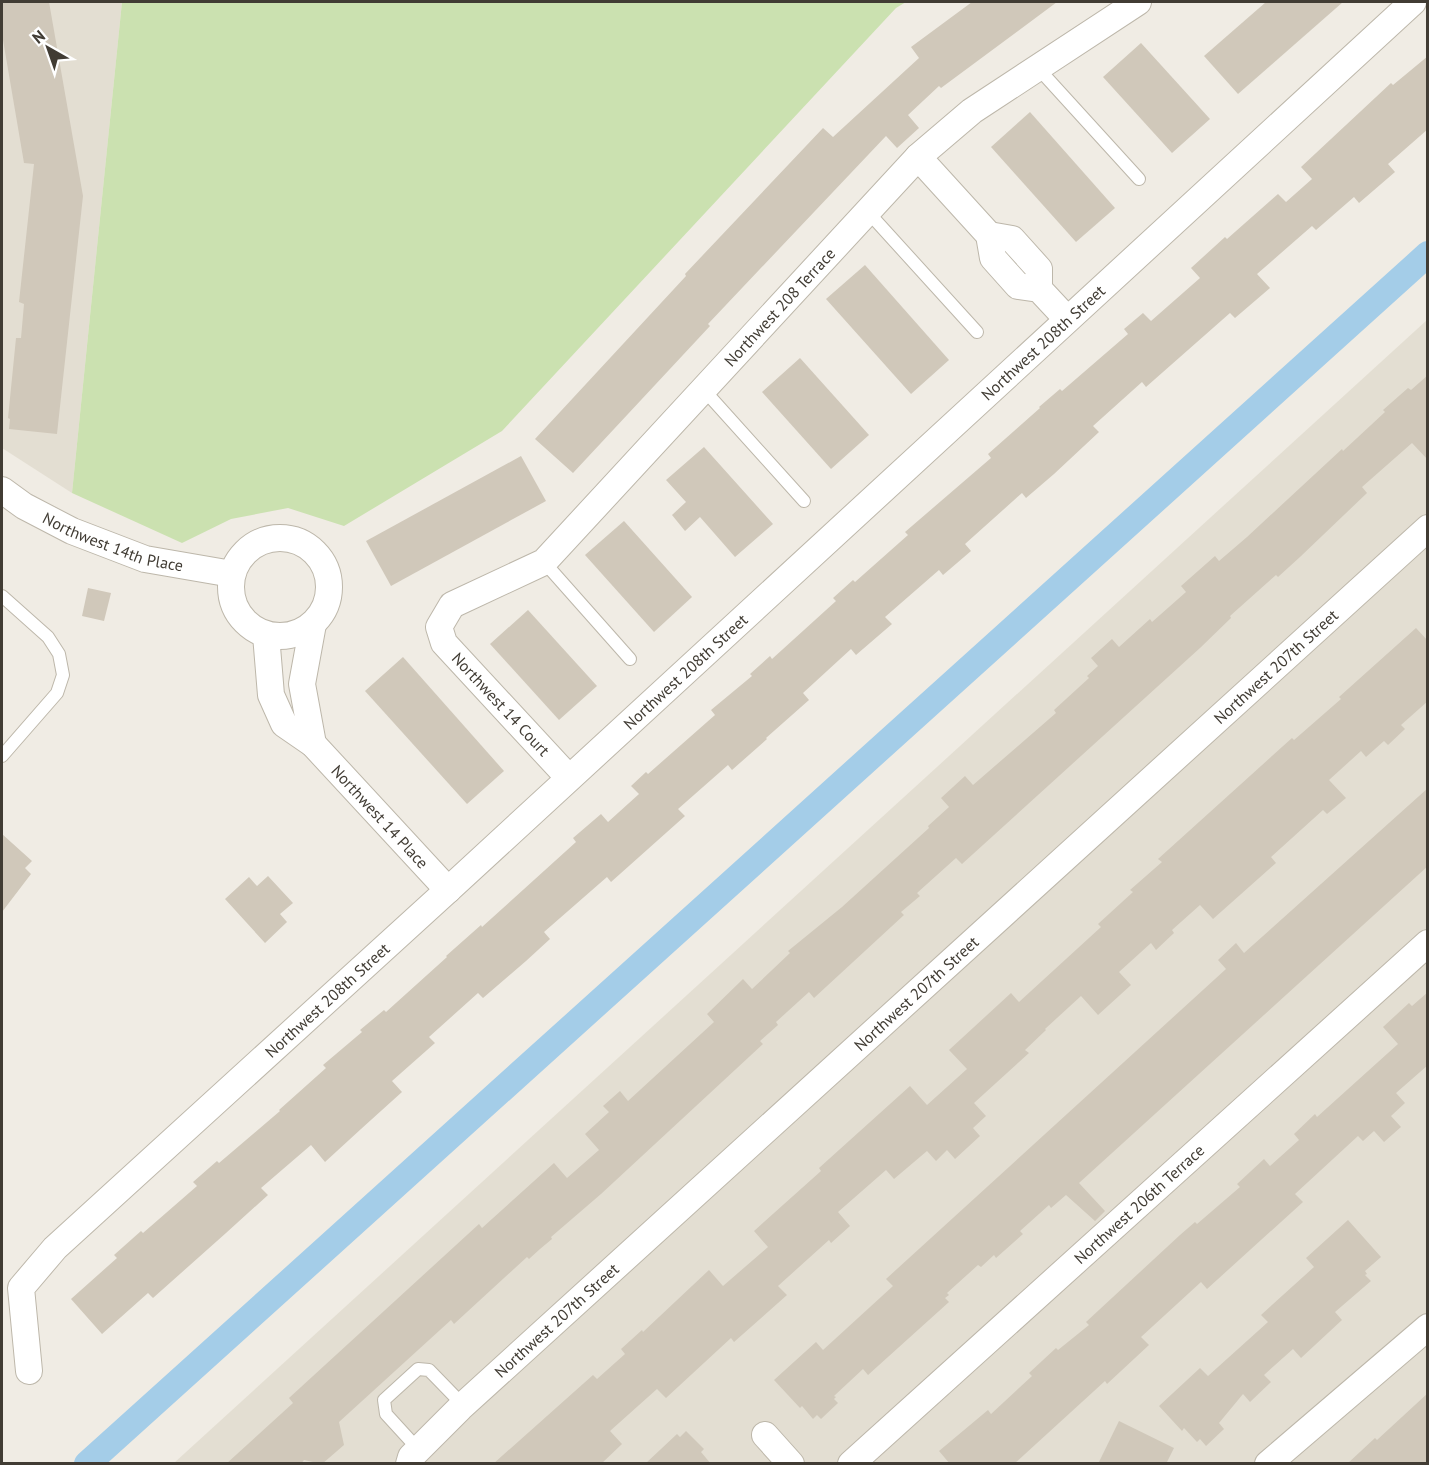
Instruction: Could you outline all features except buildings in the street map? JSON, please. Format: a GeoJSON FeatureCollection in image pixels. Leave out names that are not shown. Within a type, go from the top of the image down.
{"type":"FeatureCollection","features":[{"type":"Feature","properties":{"kind":"street","name":"Northwest 208 Terrace"},"geometry":{"type":"LineString","coordinates":[[439,627],[452,605],[544,562],[918,158],[972,111],[1137,2]]}},
{"type":"Feature","properties":{"kind":"street","name":"Northwest 208th Street"},"geometry":{"type":"LineString","coordinates":[[29,1371],[21,1288],[55,1248],[1413,2]]}},
{"type":"Feature","properties":{"kind":"street"},"geometry":{"type":"LineString","coordinates":[[918,158],[989,235],[993,258],[1018,286],[1039,289],[1067,319]]}},
{"type":"Feature","properties":{"kind":"street","name":"Northwest 14th Place"},"geometry":{"type":"LineString","coordinates":[[2,490],[24,506],[72,531],[145,559],[232,574]]}},
{"type":"Feature","properties":{"kind":"street","name":"Northwest 207th Street"},"geometry":{"type":"LineString","coordinates":[[414,1456],[464,1405],[1428,528]]}},
{"type":"Feature","properties":{"kind":"street"},"geometry":{"type":"LineString","coordinates":[[280,538],[297,541],[311,549],[322,562],[328,578],[329,594],[323,610],[313,624],[299,633],[282,637],[266,635],[252,628],[241,618],[233,604],[230,590],[232,574],[238,560],[249,549],[264,541],[280,538]]}},
{"type":"Feature","properties":{"kind":"street"},"geometry":{"type":"LineString","coordinates":[[313,624],[302,684],[313,744]]}},
{"type":"Feature","properties":{"kind":"street","name":"Northwest 14 Court"},"geometry":{"type":"LineString","coordinates":[[439,627],[444,643],[569,778]]}},
{"type":"Feature","properties":{"kind":"street"},"geometry":{"type":"LineString","coordinates":[[266,635],[271,695],[284,724],[313,744]]}},
{"type":"Feature","properties":{"kind":"street","name":"Northwest 14 Place"},"geometry":{"type":"LineString","coordinates":[[313,744],[447,890]]}},
{"type":"Feature","properties":{"kind":"street","name":"Northwest 206th Terrace"},"geometry":{"type":"LineString","coordinates":[[851,1464],[1428,943]]}},
{"type":"Feature","properties":{"kind":"street"},"geometry":{"type":"LineString","coordinates":[[1268,1464],[1427,1327]]}},
{"type":"Feature","properties":{"kind":"street"},"geometry":{"type":"LineString","coordinates":[[765,1435],[791,1464]]}},
{"type":"Feature","properties":{"kind":"lane"},"geometry":{"type":"LineString","coordinates":[[1037,67],[1139,179]]}},
{"type":"Feature","properties":{"kind":"lane"},"geometry":{"type":"LineString","coordinates":[[868,212],[976,332]]}},
{"type":"Feature","properties":{"kind":"lane"},"geometry":{"type":"LineString","coordinates":[[704,390],[804,501]]}},
{"type":"Feature","properties":{"kind":"lane"},"geometry":{"type":"LineString","coordinates":[[544,562],[630,659]]}},
{"type":"Feature","properties":{"kind":"lane"},"geometry":{"type":"LineString","coordinates":[[2,596],[48,637],[59,654],[63,675],[57,693],[2,756]]}},
{"type":"Feature","properties":{"kind":"lane"},"geometry":{"type":"LineString","coordinates":[[414,1456],[386,1414],[384,1400],[418,1369],[429,1370],[464,1405]]}},
{"type":"Feature","properties":{"kind":"shaded area"},"geometry":{"type":"Polygon","coordinates":[[[2,2],[122,2],[72,493],[2,448],[2,2]]]}},
{"type":"Feature","properties":{"kind":"shaded area"},"geometry":{"type":"Polygon","coordinates":[[[1427,320],[1427,1463],[174,1463],[1427,320]]]}},
{"type":"Feature","properties":{"kind":"green space"},"geometry":{"type":"Polygon","coordinates":[[[122,2],[906,2],[896,8],[502,431],[344,526],[288,508],[231,519],[182,543],[72,493],[122,2]]]}},
{"type":"Feature","properties":{"kind":"waterway"},"geometry":{"type":"LineString","coordinates":[[87,1464],[1428,254]]}}]}
